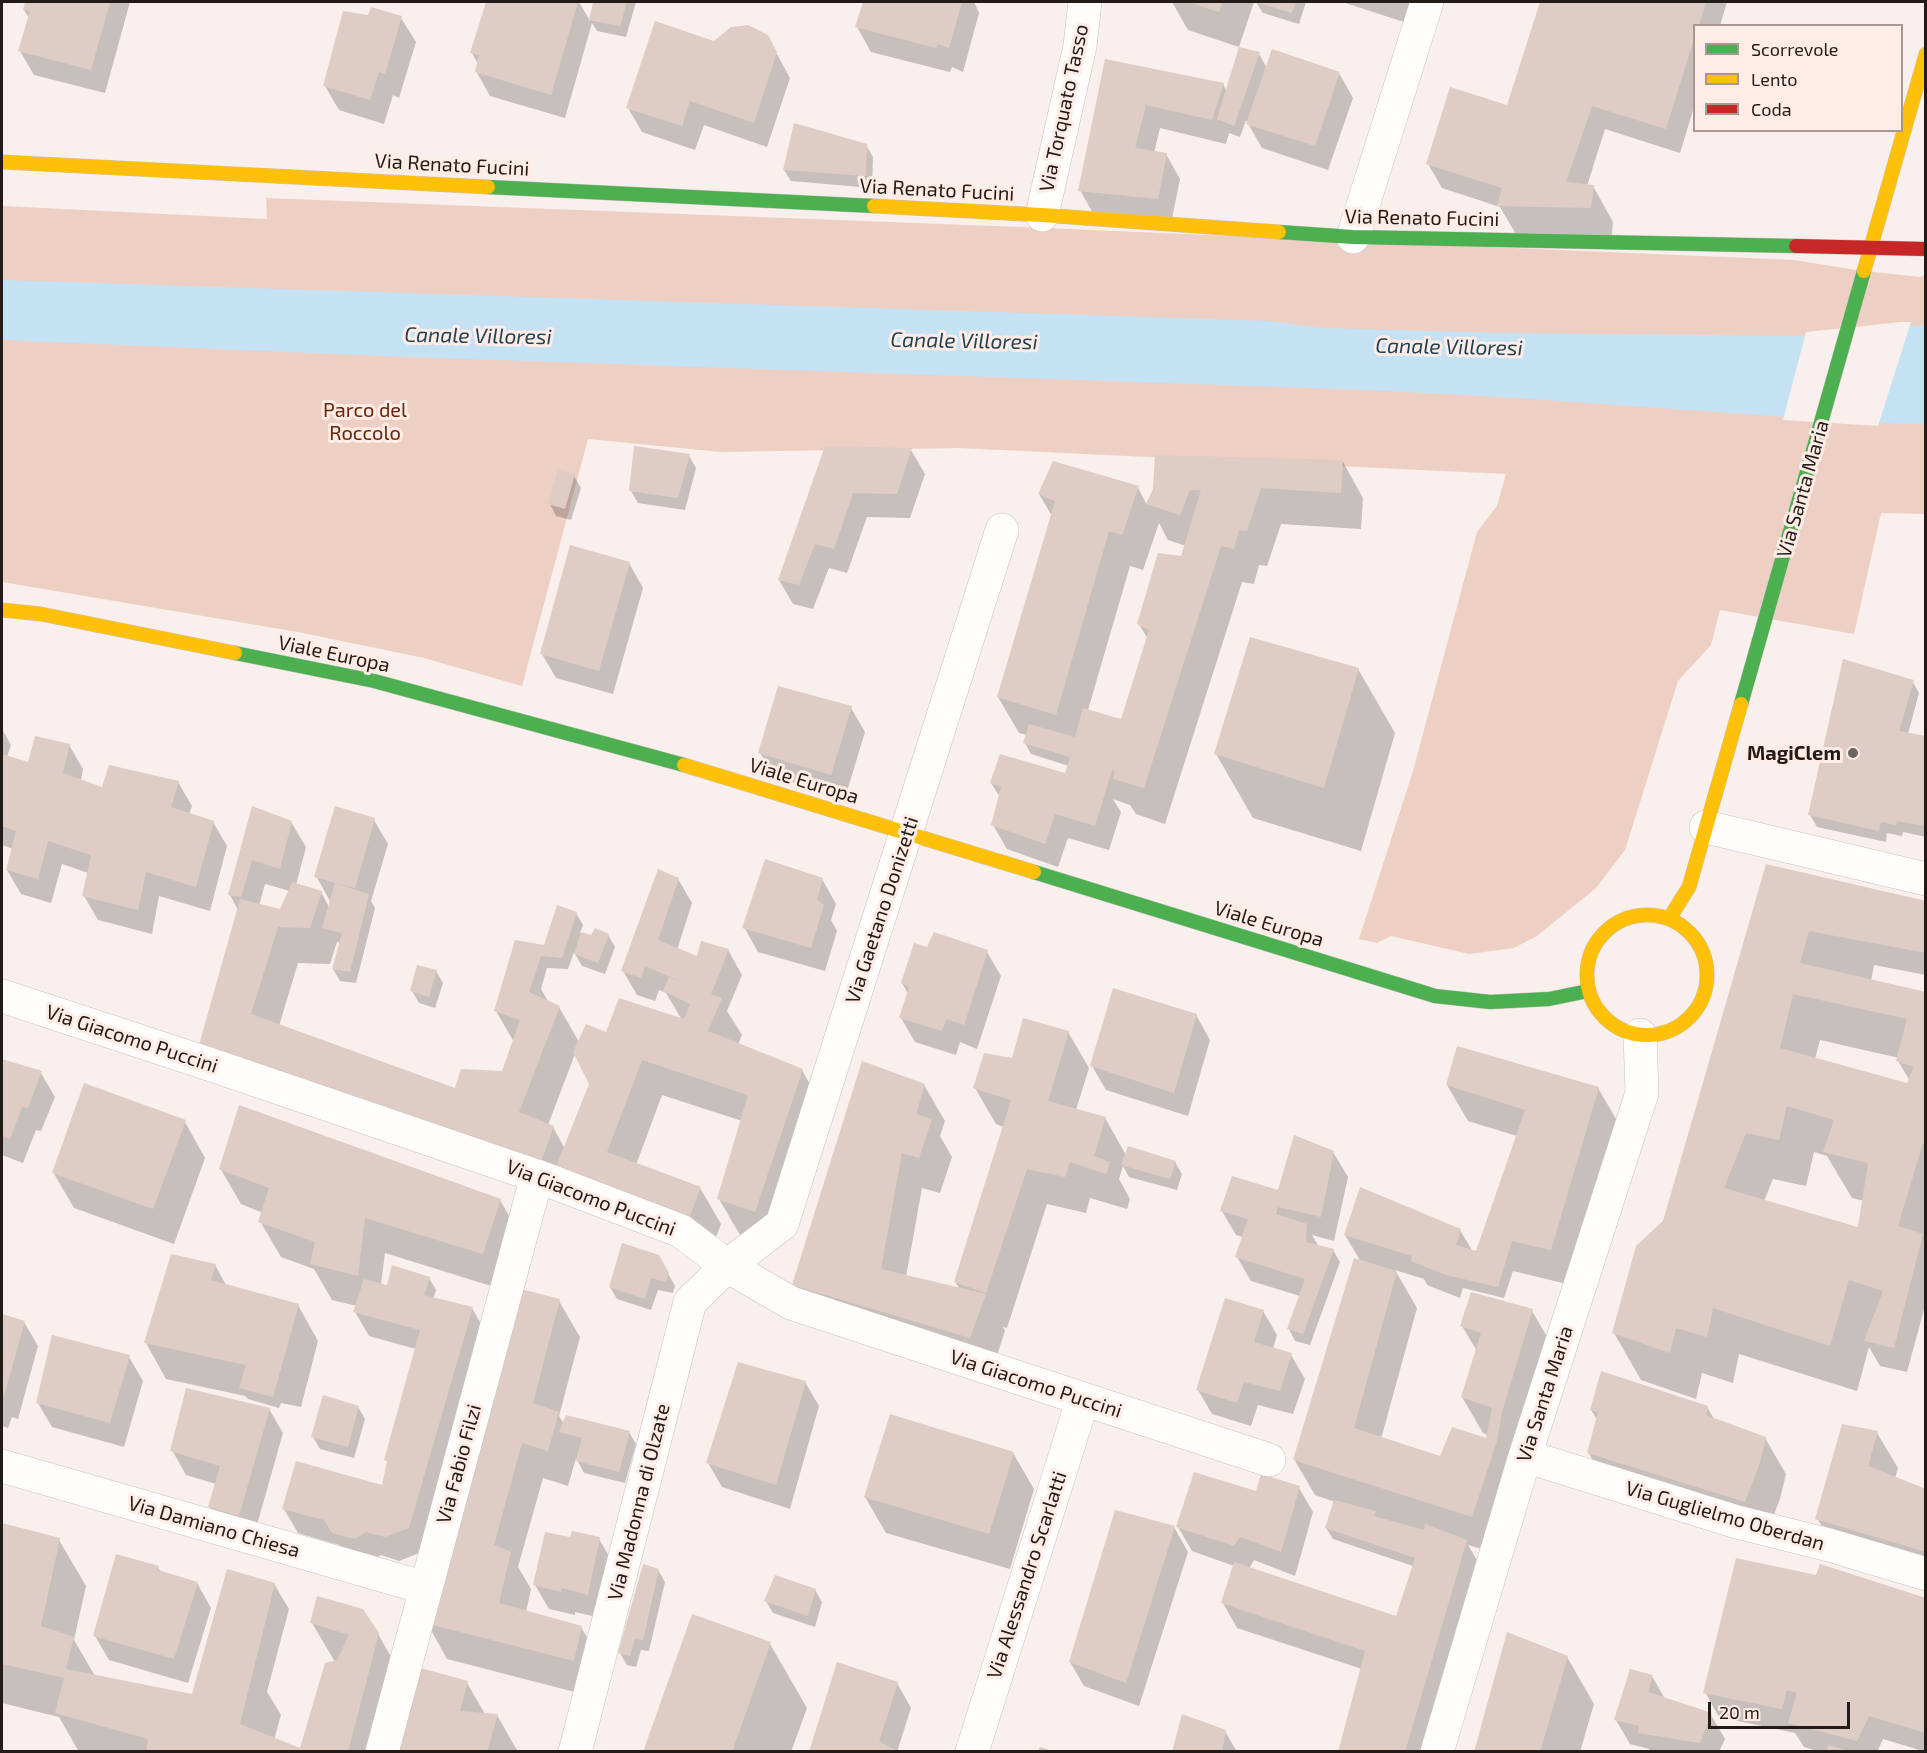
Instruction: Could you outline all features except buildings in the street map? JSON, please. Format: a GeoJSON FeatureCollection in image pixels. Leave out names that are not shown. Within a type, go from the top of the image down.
{"type":"FeatureCollection","features":[{"type":"Feature","properties":{"kind":"street","name":"Via Torquato Tasso"},"geometry":{"type":"LineString","coordinates":[[1042,215],[1080,46],[1085,2]]}},
{"type":"Feature","properties":{"kind":"street"},"geometry":{"type":"LineString","coordinates":[[1353,237],[1427,2]]}},
{"type":"Feature","properties":{"kind":"street","name":"Via Santa Maria"},"geometry":{"type":"LineString","coordinates":[[1669,919],[1689,887],[1926,54]]}},
{"type":"Feature","properties":{"kind":"street","name":"Via Renato Fucini"},"geometry":{"type":"LineString","coordinates":[[2,162],[1042,215],[1353,237],[1926,249]]}},
{"type":"Feature","properties":{"kind":"street","name":"Via Gaetano Donizetti"},"geometry":{"type":"LineString","coordinates":[[727,1266],[782,1224],[1002,530]]}},
{"type":"Feature","properties":{"kind":"street","name":"Viale Europa"},"geometry":{"type":"LineString","coordinates":[[2,610],[41,614],[374,681],[705,771],[1435,996],[1490,1002],[1549,999],[1588,991]]}},
{"type":"Feature","properties":{"kind":"street"},"geometry":{"type":"LineString","coordinates":[[1706,827],[1926,879]]}},
{"type":"Feature","properties":{"kind":"street"},"geometry":{"type":"LineString","coordinates":[[1638,915],[1669,919],[1686,930],[1700,946],[1707,966],[1705,993],[1695,1011],[1680,1026],[1660,1034],[1640,1035],[1612,1025],[1597,1010],[1588,991],[1586,970],[1590,952],[1602,934],[1618,921],[1638,915]]}},
{"type":"Feature","properties":{"kind":"street","name":"Via Giacomo Puccini"},"geometry":{"type":"LineString","coordinates":[[2,996],[537,1176],[681,1231],[727,1266],[791,1303],[1269,1460]]}},
{"type":"Feature","properties":{"kind":"street","name":"Via Santa Maria"},"geometry":{"type":"LineString","coordinates":[[1437,1752],[1525,1456],[1642,1093],[1640,1035]]}},
{"type":"Feature","properties":{"kind":"street","name":"Via Fabio Filzi"},"geometry":{"type":"LineString","coordinates":[[382,1752],[537,1176]]}},
{"type":"Feature","properties":{"kind":"street","name":"Via Madonna di Olzate"},"geometry":{"type":"LineString","coordinates":[[575,1752],[690,1302],[727,1266]]}},
{"type":"Feature","properties":{"kind":"street","name":"Via Alessandro Scarlatti"},"geometry":{"type":"LineString","coordinates":[[972,1752],[1083,1399]]}},
{"type":"Feature","properties":{"kind":"street","name":"Via Guglielmo Oberdan"},"geometry":{"type":"LineString","coordinates":[[1525,1456],[1737,1522],[1829,1545],[1926,1574]]}},
{"type":"Feature","properties":{"kind":"street","name":"Via Damiano Chiesa"},"geometry":{"type":"LineString","coordinates":[[2,1466],[426,1588]]}},
{"type":"Feature","properties":{"kind":"green space","name":"Parco del Roccolo"},"geometry":{"type":"Polygon","coordinates":[[[266,198],[1794,260],[1856,270],[1920,277],[1925,275],[1925,514],[1881,513],[1854,634],[1720,610],[1711,645],[1678,681],[1625,850],[1596,888],[1537,936],[1514,948],[1469,954],[1391,936],[1377,943],[1359,939],[1413,771],[1477,532],[1497,506],[1506,474],[959,448],[721,452],[588,439],[522,686],[424,658],[298,632],[2,582],[2,206],[267,219],[266,198]]]}},
{"type":"Feature","properties":{"kind":"water","name":"Canale Villoresi"},"geometry":{"type":"Polygon","coordinates":[[[2,280],[1270,321],[1321,328],[1500,333],[1797,336],[1901,325],[1925,326],[1926,424],[1873,423],[1367,390],[381,356],[2,340],[2,280]]]}},
{"type":"Feature","properties":{"kind":"pier"},"geometry":{"type":"Polygon","coordinates":[[[1911,322],[1878,426],[1783,420],[1806,332],[1911,322]]]}},
{"type":"Feature","properties":{"kind":"traffic: fast"},"geometry":{"type":"LineString","coordinates":[[488,187],[874,206]]}},
{"type":"Feature","properties":{"kind":"traffic: fast"},"geometry":{"type":"LineString","coordinates":[[1279,232],[1353,237],[1796,246]]}},
{"type":"Feature","properties":{"kind":"traffic: fast"},"geometry":{"type":"LineString","coordinates":[[1741,704],[1864,271]]}},
{"type":"Feature","properties":{"kind":"traffic: fast"},"geometry":{"type":"LineString","coordinates":[[235,653],[374,681],[684,765]]}},
{"type":"Feature","properties":{"kind":"traffic: fast"},"geometry":{"type":"LineString","coordinates":[[1034,872],[1435,996],[1490,1002],[1549,999],[1588,991]]}},
{"type":"Feature","properties":{"kind":"traffic: slow"},"geometry":{"type":"LineString","coordinates":[[1864,271],[1926,54]]}},
{"type":"Feature","properties":{"kind":"traffic: slow"},"geometry":{"type":"LineString","coordinates":[[2,162],[488,187]]}},
{"type":"Feature","properties":{"kind":"traffic: slow"},"geometry":{"type":"LineString","coordinates":[[874,206],[1279,232]]}},
{"type":"Feature","properties":{"kind":"traffic: slow"},"geometry":{"type":"LineString","coordinates":[[2,610],[41,614],[235,653]]}},
{"type":"Feature","properties":{"kind":"traffic: slow"},"geometry":{"type":"LineString","coordinates":[[1669,919],[1689,887],[1741,704]]}},
{"type":"Feature","properties":{"kind":"traffic: slow"},"geometry":{"type":"LineString","coordinates":[[684,765],[1034,872]]}},
{"type":"Feature","properties":{"kind":"traffic: slow"},"geometry":{"type":"LineString","coordinates":[[1647,915],[1670,920],[1689,933],[1702,952],[1707,975],[1702,998],[1689,1017],[1670,1030],[1647,1035],[1624,1030],[1605,1017],[1592,998],[1587,975],[1592,952],[1605,933],[1624,920],[1647,915]]}},
{"type":"Feature","properties":{"kind":"traffic: jam"},"geometry":{"type":"LineString","coordinates":[[1796,246],[1926,249]]}},
{"type":"Feature","properties":{"kind":"place","name":"MagiClem"},"geometry":{"type":"Point","coordinates":[1853,753]}}]}
